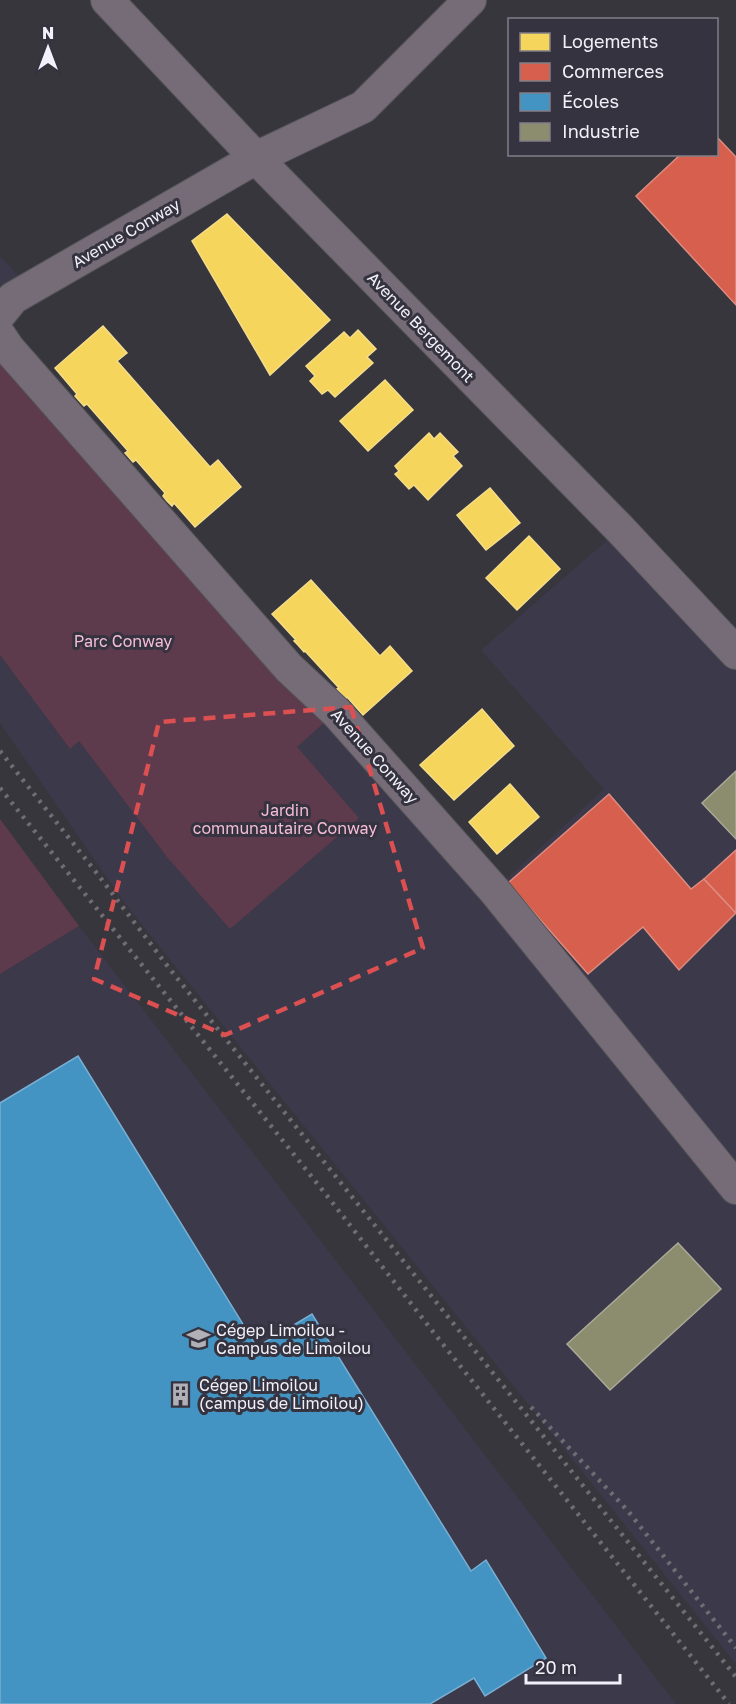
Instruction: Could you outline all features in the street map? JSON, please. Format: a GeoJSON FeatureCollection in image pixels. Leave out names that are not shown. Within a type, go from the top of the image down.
{"type":"FeatureCollection","features":[{"type":"Feature","properties":{"kind":"street","name":"Avenue Bergemont"},"geometry":{"type":"LineString","coordinates":[[107,0],[256,158],[620,530],[736,653]]}},
{"type":"Feature","properties":{"kind":"street","name":"Avenue Conway"},"geometry":{"type":"LineString","coordinates":[[0,314],[13,298],[256,158],[363,107],[470,0]]}},
{"type":"Feature","properties":{"kind":"street","name":"Avenue Conway"},"geometry":{"type":"LineString","coordinates":[[0,336],[8,348],[289,668],[336,712],[494,890],[736,1188]]}},
{"type":"Feature","properties":{"kind":"highlighted area"},"geometry":{"type":"Polygon","coordinates":[[[351,707],[423,948],[225,1035],[94,979],[159,722],[351,707]]]}},
{"type":"Feature","properties":{"kind":"shaded area"},"geometry":{"type":"Polygon","coordinates":[[[0,256],[30,289],[0,314],[0,256]]]}},
{"type":"Feature","properties":{"kind":"shaded area"},"geometry":{"type":"Polygon","coordinates":[[[620,529],[736,653],[736,1664],[126,905],[0,723],[0,655],[69,748],[79,741],[167,857],[336,712],[494,890],[604,789],[481,650],[620,529]]]}},
{"type":"Feature","properties":{"kind":"shaded area","name":"Cégep Limoilou - Campus de Limoilou"},"geometry":{"type":"Polygon","coordinates":[[[79,926],[676,1704],[0,1704],[0,974],[79,926]]]}},
{"type":"Feature","properties":{"kind":"green space","name":"Parc Conway"},"geometry":{"type":"Polygon","coordinates":[[[0,354],[336,712],[297,747],[359,818],[230,929],[167,857],[79,741],[70,749],[0,655],[0,354]]]}},
{"type":"Feature","properties":{"kind":"green space"},"geometry":{"type":"Polygon","coordinates":[[[0,819],[79,926],[0,974],[0,819]]]}},
{"type":"Feature","properties":{"kind":"building: Logements"},"geometry":{"type":"Polygon","coordinates":[[[227,214],[330,320],[270,375],[192,241],[227,214]]]}},
{"type":"Feature","properties":{"kind":"building: Logements"},"geometry":{"type":"Polygon","coordinates":[[[103,326],[127,353],[117,361],[210,467],[218,460],[241,487],[195,527],[174,503],[172,506],[167,501],[163,496],[165,493],[136,460],[133,462],[125,453],[128,451],[87,404],[84,406],[75,396],[77,394],[55,368],[103,326]]]}},
{"type":"Feature","properties":{"kind":"building: Logements"},"geometry":{"type":"Polygon","coordinates":[[[358,330],[376,349],[367,357],[373,363],[335,397],[328,390],[322,394],[310,381],[315,376],[306,366],[344,332],[350,338],[358,330]]]}},
{"type":"Feature","properties":{"kind":"building: Logements"},"geometry":{"type":"Polygon","coordinates":[[[385,380],[413,410],[368,451],[340,421],[385,380]]]}},
{"type":"Feature","properties":{"kind":"building: Logements"},"geometry":{"type":"Polygon","coordinates":[[[429,433],[434,439],[440,433],[458,452],[453,456],[462,466],[428,500],[414,485],[409,489],[395,474],[399,471],[395,466],[429,433]]]}},
{"type":"Feature","properties":{"kind":"building: Logements"},"geometry":{"type":"Polygon","coordinates":[[[490,488],[520,523],[486,550],[457,515],[490,488]]]}},
{"type":"Feature","properties":{"kind":"building: Logements"},"geometry":{"type":"Polygon","coordinates":[[[529,536],[560,569],[517,610],[486,578],[529,536]]]}},
{"type":"Feature","properties":{"kind":"building: Logements"},"geometry":{"type":"Polygon","coordinates":[[[311,580],[380,656],[390,646],[412,671],[363,715],[347,697],[346,699],[337,689],[339,688],[294,641],[296,640],[272,614],[311,580]]]}},
{"type":"Feature","properties":{"kind":"building: Logements"},"geometry":{"type":"Polygon","coordinates":[[[482,709],[514,746],[454,800],[420,765],[482,709]]]}},
{"type":"Feature","properties":{"kind":"building: Logements"},"geometry":{"type":"Polygon","coordinates":[[[510,784],[539,817],[497,854],[469,822],[510,784]]]}},
{"type":"Feature","properties":{"kind":"building: Commerces"},"geometry":{"type":"Polygon","coordinates":[[[718,138],[736,157],[736,305],[636,196],[679,156],[718,156],[718,138]]]}},
{"type":"Feature","properties":{"kind":"building: Commerces"},"geometry":{"type":"Polygon","coordinates":[[[609,794],[691,889],[704,879],[736,913],[679,970],[643,927],[588,974],[508,883],[609,794]]]}},
{"type":"Feature","properties":{"kind":"building: Commerces"},"geometry":{"type":"Polygon","coordinates":[[[736,850],[736,913],[704,879],[736,850]]]}},
{"type":"Feature","properties":{"kind":"building: Écoles","name":"Cégep Limoilou - Campus de Limoilou"},"geometry":{"type":"Polygon","coordinates":[[[78,1056],[257,1347],[312,1314],[471,1571],[486,1560],[546,1658],[485,1696],[474,1678],[430,1704],[0,1704],[0,1103],[78,1056]]]}},
{"type":"Feature","properties":{"kind":"building: Industrie"},"geometry":{"type":"Polygon","coordinates":[[[736,771],[736,839],[702,803],[736,771]]]}},
{"type":"Feature","properties":{"kind":"building: Industrie"},"geometry":{"type":"Polygon","coordinates":[[[678,1243],[721,1289],[610,1390],[567,1344],[678,1243]]]}},
{"type":"Feature","properties":{"kind":"railway"},"geometry":{"type":"LineString","coordinates":[[0,751],[169,968],[736,1677]]}},
{"type":"Feature","properties":{"kind":"railway"},"geometry":{"type":"LineString","coordinates":[[0,788],[328,1197],[729,1704]]}},
{"type":"Feature","properties":{"kind":"railway"},"geometry":{"type":"LineString","coordinates":[[531,1407],[628,1511],[736,1648]]}},
{"type":"Feature","properties":{"kind":"place","name":"Cégep Limoilou - Campus de Limoilou"},"geometry":{"type":"Point","coordinates":[198,1339]}},
{"type":"Feature","properties":{"kind":"place","name":"Cégep Limoilou (campus de Limoilou)"},"geometry":{"type":"Point","coordinates":[181,1394]}},
{"type":"Feature","properties":{"kind":"park label","name":"Jardin communautaire Conway"},"geometry":{"type":"Point","coordinates":[285,819]}}]}
